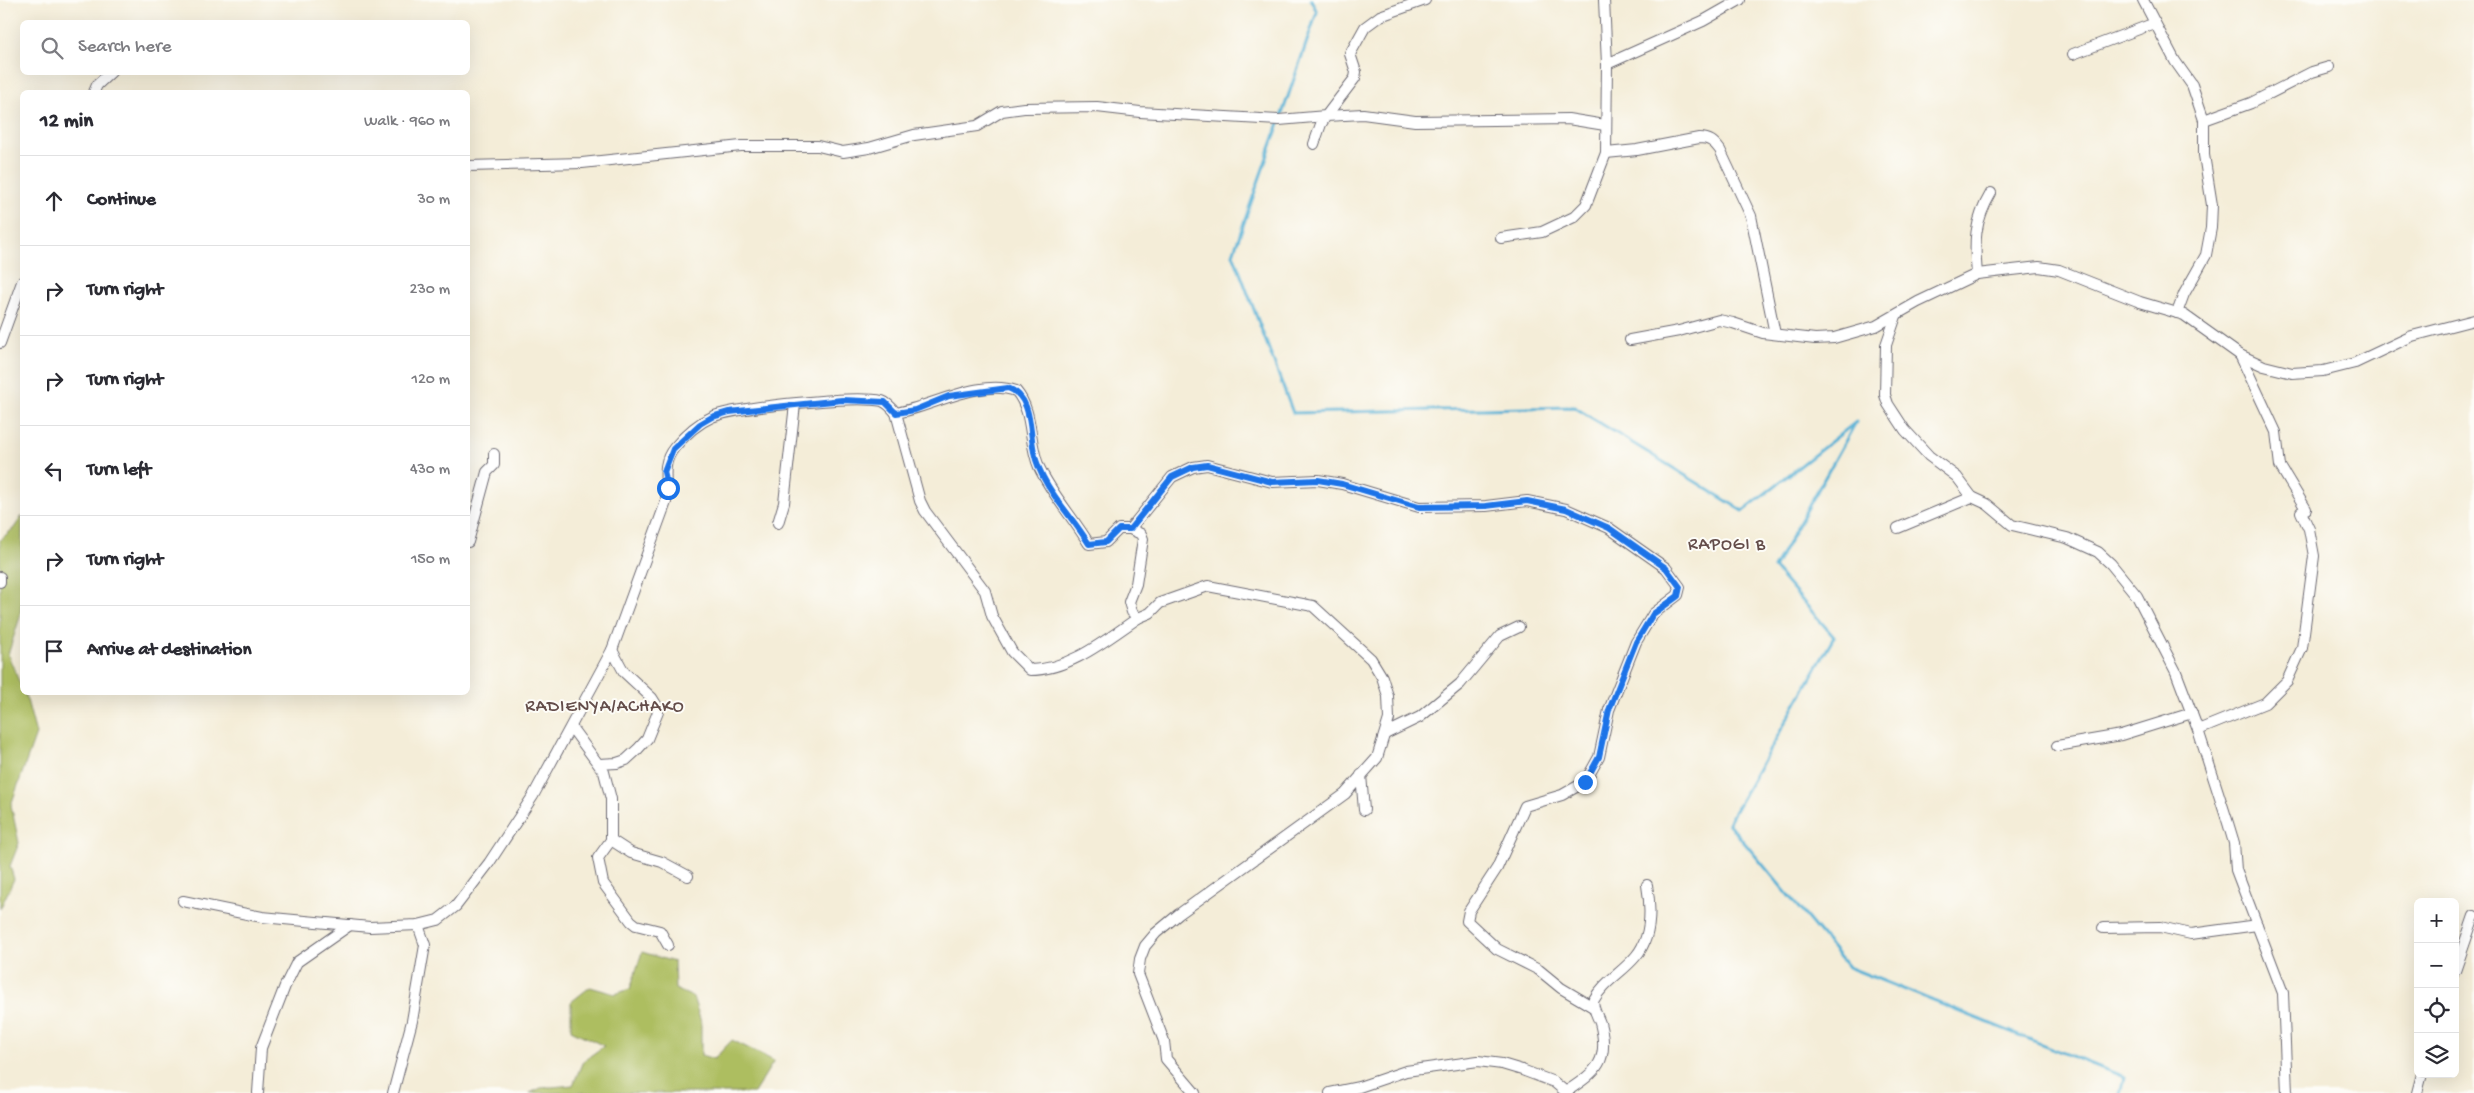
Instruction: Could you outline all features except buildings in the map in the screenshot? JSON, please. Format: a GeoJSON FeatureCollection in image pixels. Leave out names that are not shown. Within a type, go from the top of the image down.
{"type":"FeatureCollection","features":[{"type":"Feature","properties":{"kind":"street"},"geometry":{"type":"LineString","coordinates":[[1314,144],[1321,124],[1355,78],[1356,72],[1350,54],[1365,27],[1380,16],[1425,0]]}},
{"type":"Feature","properties":{"kind":"street"},"geometry":{"type":"LineString","coordinates":[[1501,238],[1542,232],[1574,217],[1586,205],[1606,153],[1604,0]]}},
{"type":"Feature","properties":{"kind":"street"},"geometry":{"type":"LineString","coordinates":[[1606,64],[1704,21],[1740,0]]}},
{"type":"Feature","properties":{"kind":"street"},"geometry":{"type":"LineString","coordinates":[[2143,0],[2175,61],[2192,85],[2204,120],[2204,155],[2212,205],[2211,228],[2206,255],[2184,294],[2177,313]]}},
{"type":"Feature","properties":{"kind":"street"},"geometry":{"type":"LineString","coordinates":[[2073,54],[2155,23]]}},
{"type":"Feature","properties":{"kind":"street"},"geometry":{"type":"LineString","coordinates":[[2204,120],[2251,103],[2312,72],[2328,67]]}},
{"type":"Feature","properties":{"kind":"street"},"geometry":{"type":"LineString","coordinates":[[95,90],[97,85],[108,75]]}},
{"type":"Feature","properties":{"kind":"street"},"geometry":{"type":"LineString","coordinates":[[470,166],[582,163],[741,146],[818,146],[843,152],[869,148],[914,134],[977,126],[1002,111],[1024,108],[1097,107],[1140,112],[1279,120],[1363,114],[1415,121],[1568,119],[1605,124]]}},
{"type":"Feature","properties":{"kind":"street"},"geometry":{"type":"LineString","coordinates":[[1606,153],[1637,150],[1699,138],[1708,138],[1714,142],[1720,150],[1751,216],[1775,334]]}},
{"type":"Feature","properties":{"kind":"street"},"geometry":{"type":"LineString","coordinates":[[1977,274],[1975,228],[1982,208],[1991,193]]}},
{"type":"Feature","properties":{"kind":"street"},"geometry":{"type":"LineString","coordinates":[[1630,340],[1679,331],[1719,320],[1733,322],[1763,333],[1815,339],[1834,338],[1859,332],[1896,316],[1918,302],[1977,274],[2039,267],[2059,270],[2140,302],[2177,313],[2194,321],[2240,354],[2264,366],[2292,373],[2323,371],[2355,363],[2412,336],[2474,320]]}},
{"type":"Feature","properties":{"kind":"street"},"geometry":{"type":"LineString","coordinates":[[0,343],[20,288]]}},
{"type":"Feature","properties":{"kind":"street"},"geometry":{"type":"LineString","coordinates":[[1896,316],[1886,345],[1885,395],[1888,404],[1905,430],[1929,456],[1957,477],[1972,497],[1987,504],[2012,525],[2067,538],[2098,552],[2111,564],[2137,596],[2176,672],[2198,730],[2228,822],[2234,843],[2236,870],[2283,993],[2287,1093]]}},
{"type":"Feature","properties":{"kind":"street"},"geometry":{"type":"LineString","coordinates":[[2198,730],[2265,703],[2287,681],[2302,648],[2314,556],[2303,510],[2280,466],[2276,432],[2240,354]]}},
{"type":"Feature","properties":{"kind":"street"},"geometry":{"type":"LineString","coordinates":[[896,413],[915,410],[949,396],[999,388],[1016,391],[1024,401],[1030,424],[1034,454],[1051,492],[1089,544],[1106,542],[1119,529],[1130,529],[1141,534],[1143,539],[1136,584],[1129,602],[1132,612],[1138,618]]}},
{"type":"Feature","properties":{"kind":"street"},"geometry":{"type":"LineString","coordinates":[[182,901],[262,917],[350,925],[418,925],[438,920],[456,906],[489,864],[533,796],[571,727],[591,685],[612,650],[666,502],[668,488],[664,472],[673,449],[700,424],[712,417],[729,412],[795,404],[874,400],[885,402],[896,413],[920,501],[925,511],[985,591],[992,616],[1012,652],[1030,670],[1045,670],[1084,654],[1138,618],[1150,614],[1160,603],[1208,586],[1313,606],[1371,659],[1382,677],[1388,696],[1389,720],[1377,758],[1344,794],[1179,914],[1156,933],[1145,946],[1140,959],[1138,974],[1164,1041],[1166,1059],[1195,1093]]}},
{"type":"Feature","properties":{"kind":"street"},"geometry":{"type":"LineString","coordinates":[[778,523],[784,503],[795,404]]}},
{"type":"Feature","properties":{"kind":"street"},"geometry":{"type":"LineString","coordinates":[[470,536],[473,528],[470,517],[488,472],[494,464],[494,454]]}},
{"type":"Feature","properties":{"kind":"street"},"geometry":{"type":"LineString","coordinates":[[1130,529],[1172,477],[1193,467],[1207,465],[1272,482],[1318,480],[1342,484],[1419,507],[1486,506],[1527,501],[1566,509],[1609,528],[1666,568],[1680,587],[1678,596],[1653,614],[1636,642],[1609,710],[1599,757],[1585,782],[1562,794],[1525,806],[1497,868],[1469,911],[1468,921],[1496,949],[1538,970],[1561,988],[1593,1007],[1602,1035],[1602,1061],[1588,1077],[1567,1092],[1554,1082],[1522,1070],[1502,1064],[1478,1062],[1406,1071],[1359,1087],[1330,1093]]}},
{"type":"Feature","properties":{"kind":"street"},"geometry":{"type":"LineString","coordinates":[[1898,528],[1972,497]]}},
{"type":"Feature","properties":{"kind":"street"},"geometry":{"type":"LineString","coordinates":[[1385,734],[1420,717],[1460,684],[1500,636],[1519,627]]}},
{"type":"Feature","properties":{"kind":"street"},"geometry":{"type":"LineString","coordinates":[[599,764],[617,764],[626,760],[647,739],[658,712],[652,698],[624,672],[612,650]]}},
{"type":"Feature","properties":{"kind":"street"},"geometry":{"type":"LineString","coordinates":[[2057,746],[2120,735],[2192,713]]}},
{"type":"Feature","properties":{"kind":"street"},"geometry":{"type":"LineString","coordinates":[[571,727],[599,764],[608,784],[611,799],[611,840],[602,849],[598,858],[603,883],[631,921],[636,925],[660,931],[668,946]]}},
{"type":"Feature","properties":{"kind":"street"},"geometry":{"type":"LineString","coordinates":[[1361,775],[1364,810]]}},
{"type":"Feature","properties":{"kind":"street"},"geometry":{"type":"LineString","coordinates":[[611,840],[631,853],[662,862],[688,876]]}},
{"type":"Feature","properties":{"kind":"street"},"geometry":{"type":"LineString","coordinates":[[1593,1007],[1596,995],[1608,980],[1637,955],[1645,937],[1650,921],[1650,902],[1647,885]]}},
{"type":"Feature","properties":{"kind":"street"},"geometry":{"type":"LineString","coordinates":[[2459,959],[2474,916]]}},
{"type":"Feature","properties":{"kind":"street"},"geometry":{"type":"LineString","coordinates":[[258,1093],[261,1048],[285,986],[297,962],[350,925]]}},
{"type":"Feature","properties":{"kind":"street"},"geometry":{"type":"LineString","coordinates":[[393,1093],[412,1021],[425,945],[418,925]]}},
{"type":"Feature","properties":{"kind":"street"},"geometry":{"type":"LineString","coordinates":[[2103,928],[2160,927],[2191,934],[2202,934],[2256,925]]}},
{"type":"Feature","properties":{"kind":"street"},"geometry":{"type":"LineString","coordinates":[[2417,1093],[2421,1078]]}},
{"type":"Feature","properties":{"kind":"green space"},"geometry":{"type":"Polygon","coordinates":[[[20,519],[20,617],[8,655],[20,683],[20,695],[25,695],[27,700],[36,734],[11,805],[19,843],[10,866],[14,879],[0,909],[0,540],[14,528],[20,519]]]}},
{"type":"Feature","properties":{"kind":"green space"},"geometry":{"type":"Polygon","coordinates":[[[642,952],[674,962],[675,989],[693,997],[701,1022],[701,1055],[714,1059],[732,1040],[774,1061],[754,1093],[530,1093],[541,1088],[573,1085],[583,1061],[604,1046],[571,1030],[571,1002],[590,987],[615,994],[630,989],[642,952]]]}},
{"type":"Feature","properties":{"kind":"waterway"},"geometry":{"type":"LineString","coordinates":[[1281,117],[1317,12],[1311,0]]}},
{"type":"Feature","properties":{"kind":"waterway"},"geometry":{"type":"LineString","coordinates":[[1279,123],[1233,254],[1293,413],[1574,407],[1743,511],[1856,422],[1774,568],[1834,637],[1728,823],[1848,967],[2124,1077],[2120,1093]]}},
{"type":"Feature","properties":{"kind":"district","name":"RAPOGI B"},"geometry":{"type":"Point","coordinates":[1727,543]}},
{"type":"Feature","properties":{"kind":"district","name":"RADIENYA/ACHAKO"},"geometry":{"type":"Point","coordinates":[605,705]}},
{"type":"Feature","properties":{"kind":"route"},"geometry":{"type":"LineString","coordinates":[[668,488],[664,472],[673,449],[700,424],[712,417],[729,412],[842,400],[885,402],[896,413],[915,410],[949,396],[1008,388],[1016,391],[1024,401],[1030,424],[1034,454],[1051,492],[1089,544],[1106,542],[1119,529],[1130,529],[1172,477],[1193,467],[1207,465],[1272,482],[1318,480],[1342,484],[1419,507],[1486,506],[1527,501],[1566,509],[1609,528],[1666,568],[1680,587],[1678,596],[1653,614],[1636,642],[1609,710],[1599,757],[1585,782]]}}]}
